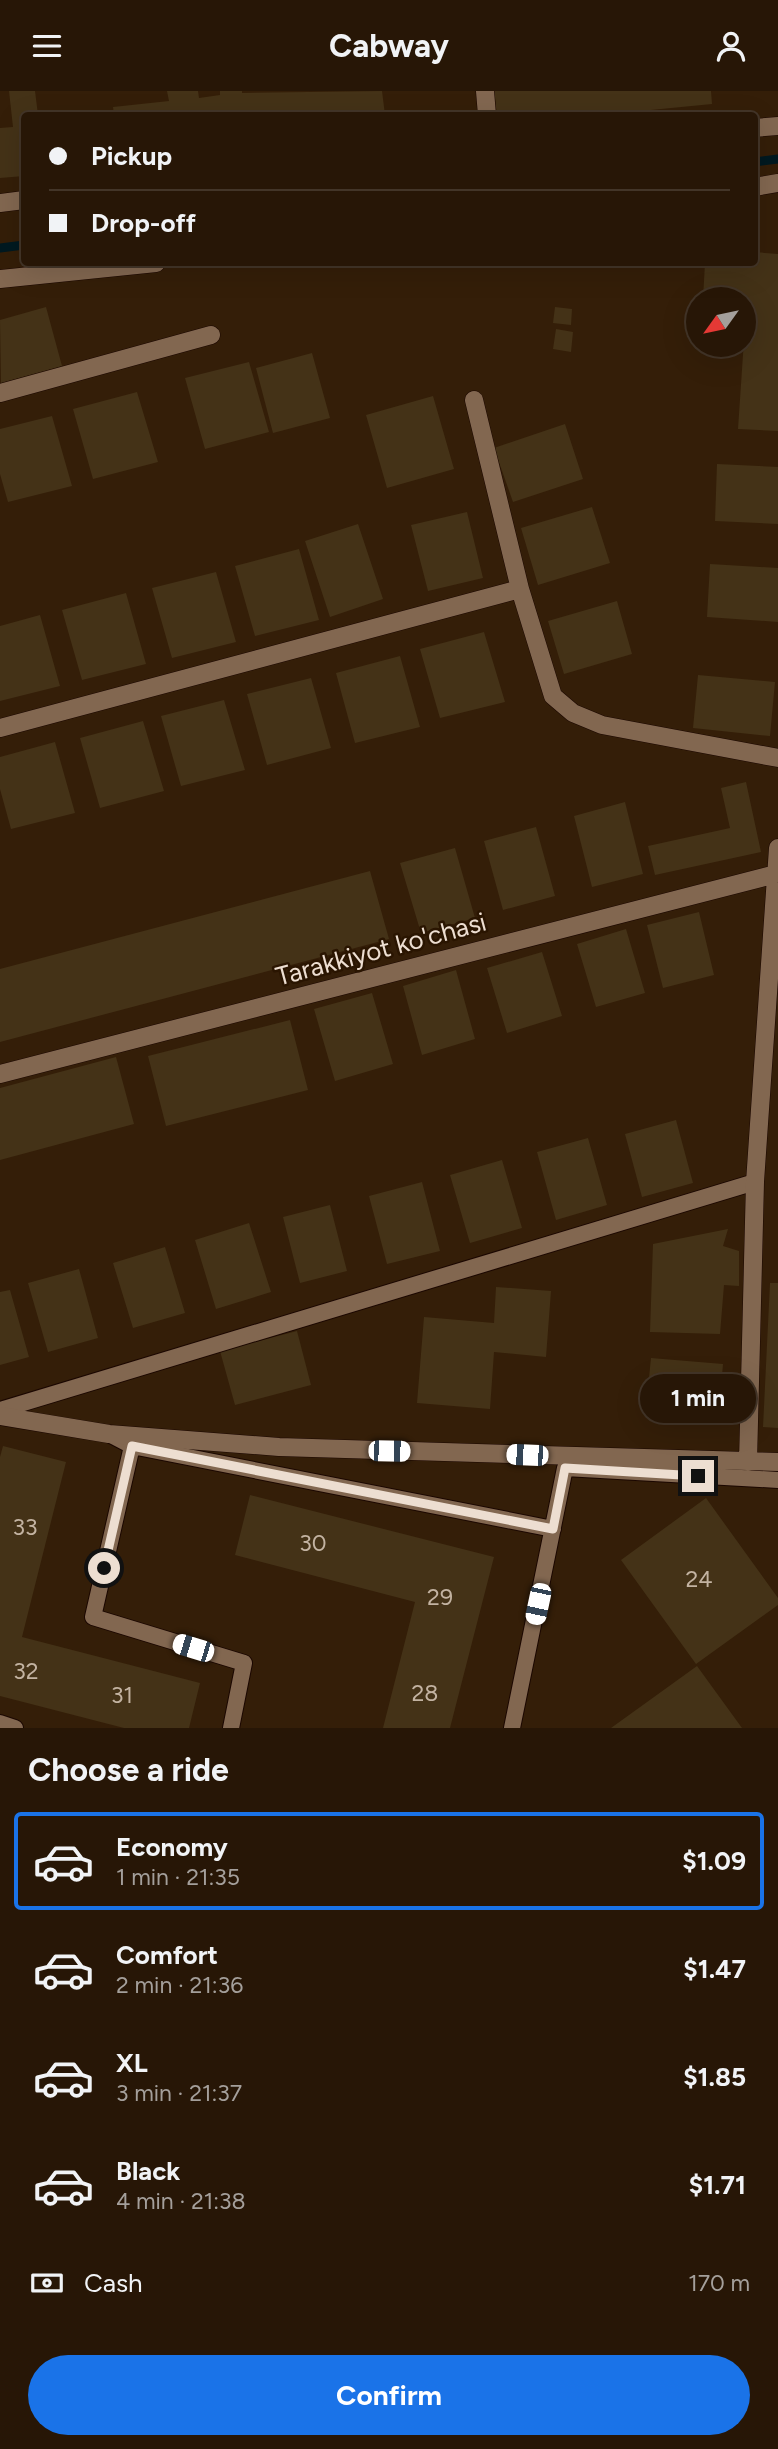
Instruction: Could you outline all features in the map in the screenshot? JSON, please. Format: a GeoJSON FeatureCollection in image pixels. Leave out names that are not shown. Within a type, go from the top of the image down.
{"type":"FeatureCollection","features":[{"type":"Feature","properties":{"kind":"street"},"geometry":{"type":"LineString","coordinates":[[485,91],[487,112]]}},
{"type":"Feature","properties":{"kind":"street"},"geometry":{"type":"LineString","coordinates":[[758,128],[778,126]]}},
{"type":"Feature","properties":{"kind":"street"},"geometry":{"type":"LineString","coordinates":[[758,186],[778,183]]}},
{"type":"Feature","properties":{"kind":"street"},"geometry":{"type":"LineString","coordinates":[[0,202],[21,200]]}},
{"type":"Feature","properties":{"kind":"street"},"geometry":{"type":"LineString","coordinates":[[0,279],[127,266]]}},
{"type":"Feature","properties":{"kind":"street"},"geometry":{"type":"LineString","coordinates":[[0,393],[211,335]]}},
{"type":"Feature","properties":{"kind":"street"},"geometry":{"type":"LineString","coordinates":[[474,400],[520,589],[553,697],[573,713],[601,725],[778,758]]}},
{"type":"Feature","properties":{"kind":"street"},"geometry":{"type":"LineString","coordinates":[[0,728],[520,589]]}},
{"type":"Feature","properties":{"kind":"street"},"geometry":{"type":"LineString","coordinates":[[748,1462],[755,1182],[778,848]]}},
{"type":"Feature","properties":{"kind":"street","name":"Tarakkiyot ko'chasi"},"geometry":{"type":"LineString","coordinates":[[0,1075],[776,874]]}},
{"type":"Feature","properties":{"kind":"street"},"geometry":{"type":"LineString","coordinates":[[0,1416],[109,1434],[279,1447],[778,1462]]}},
{"type":"Feature","properties":{"kind":"lane"},"geometry":{"type":"LineString","coordinates":[[0,1410],[755,1182]]}},
{"type":"Feature","properties":{"kind":"lane"},"geometry":{"type":"LineString","coordinates":[[109,1434],[132,1446],[553,1529]]}},
{"type":"Feature","properties":{"kind":"lane"},"geometry":{"type":"LineString","coordinates":[[132,1446],[93,1617],[244,1663],[231,1728]]}},
{"type":"Feature","properties":{"kind":"lane"},"geometry":{"type":"LineString","coordinates":[[512,1728],[565,1468],[778,1481]]}},
{"type":"Feature","properties":{"kind":"lane"},"geometry":{"type":"LineString","coordinates":[[0,1723],[15,1728]]}},
{"type":"Feature","properties":{"kind":"building"},"geometry":{"type":"Polygon","coordinates":[[[9,91],[35,91],[38,112],[21,112],[21,176],[0,178],[0,128],[13,127],[9,91]]]}},
{"type":"Feature","properties":{"kind":"building"},"geometry":{"type":"Polygon","coordinates":[[[167,91],[198,91],[199,98],[220,95],[220,91],[382,91],[385,112],[114,112],[113,107],[169,101],[167,91]]]}},
{"type":"Feature","properties":{"kind":"building"},"geometry":{"type":"Polygon","coordinates":[[[494,91],[711,91],[712,104],[631,112],[497,112],[494,91]]]}},
{"type":"Feature","properties":{"kind":"building"},"geometry":{"type":"Polygon","coordinates":[[[758,252],[778,254],[778,431],[738,429],[743,357],[756,357],[756,287],[704,287],[705,266],[758,266],[758,252]]]}},
{"type":"Feature","properties":{"kind":"building"},"geometry":{"type":"Polygon","coordinates":[[[46,307],[62,366],[1,383],[0,320],[46,307]]]}},
{"type":"Feature","properties":{"kind":"building"},"geometry":{"type":"Polygon","coordinates":[[[555,307],[572,309],[571,325],[553,323],[555,307]]]}},
{"type":"Feature","properties":{"kind":"building"},"geometry":{"type":"Polygon","coordinates":[[[556,329],[573,332],[571,352],[553,349],[556,329]]]}},
{"type":"Feature","properties":{"kind":"building"},"geometry":{"type":"Polygon","coordinates":[[[312,353],[330,418],[273,433],[256,368],[312,353]]]}},
{"type":"Feature","properties":{"kind":"building"},"geometry":{"type":"Polygon","coordinates":[[[249,362],[269,432],[205,449],[185,378],[249,362]]]}},
{"type":"Feature","properties":{"kind":"building"},"geometry":{"type":"Polygon","coordinates":[[[137,392],[158,462],[93,479],[73,409],[137,392]]]}},
{"type":"Feature","properties":{"kind":"building"},"geometry":{"type":"Polygon","coordinates":[[[433,396],[454,469],[387,488],[366,415],[433,396]]]}},
{"type":"Feature","properties":{"kind":"building"},"geometry":{"type":"Polygon","coordinates":[[[52,416],[72,486],[8,502],[0,474],[0,429],[52,416]]]}},
{"type":"Feature","properties":{"kind":"building"},"geometry":{"type":"Polygon","coordinates":[[[565,424],[583,479],[513,502],[494,448],[565,424]]]}},
{"type":"Feature","properties":{"kind":"building"},"geometry":{"type":"Polygon","coordinates":[[[717,464],[778,467],[778,524],[715,521],[717,464]]]}},
{"type":"Feature","properties":{"kind":"building"},"geometry":{"type":"Polygon","coordinates":[[[592,507],[610,563],[538,585],[521,528],[592,507]]]}},
{"type":"Feature","properties":{"kind":"building"},"geometry":{"type":"Polygon","coordinates":[[[467,512],[483,578],[428,591],[411,525],[467,512]]]}},
{"type":"Feature","properties":{"kind":"building"},"geometry":{"type":"Polygon","coordinates":[[[358,524],[383,599],[330,617],[305,541],[358,524]]]}},
{"type":"Feature","properties":{"kind":"building"},"geometry":{"type":"Polygon","coordinates":[[[299,549],[319,620],[255,636],[235,566],[299,549]]]}},
{"type":"Feature","properties":{"kind":"building"},"geometry":{"type":"Polygon","coordinates":[[[710,564],[778,568],[778,622],[707,617],[710,564]]]}},
{"type":"Feature","properties":{"kind":"building"},"geometry":{"type":"Polygon","coordinates":[[[216,572],[236,642],[172,658],[152,588],[216,572]]]}},
{"type":"Feature","properties":{"kind":"building"},"geometry":{"type":"Polygon","coordinates":[[[126,593],[146,664],[82,680],[62,610],[126,593]]]}},
{"type":"Feature","properties":{"kind":"building"},"geometry":{"type":"Polygon","coordinates":[[[617,601],[632,654],[564,674],[548,621],[617,601]]]}},
{"type":"Feature","properties":{"kind":"building"},"geometry":{"type":"Polygon","coordinates":[[[40,615],[60,686],[0,701],[0,626],[40,615]]]}},
{"type":"Feature","properties":{"kind":"building"},"geometry":{"type":"Polygon","coordinates":[[[484,632],[505,702],[440,718],[420,649],[484,632]]]}},
{"type":"Feature","properties":{"kind":"building"},"geometry":{"type":"Polygon","coordinates":[[[400,656],[420,727],[355,743],[336,673],[400,656]]]}},
{"type":"Feature","properties":{"kind":"building"},"geometry":{"type":"Polygon","coordinates":[[[698,675],[775,682],[770,736],[693,728],[698,675]]]}},
{"type":"Feature","properties":{"kind":"building"},"geometry":{"type":"Polygon","coordinates":[[[311,678],[331,748],[267,765],[247,694],[311,678]]]}},
{"type":"Feature","properties":{"kind":"building"},"geometry":{"type":"Polygon","coordinates":[[[224,700],[245,770],[181,786],[161,716],[224,700]]]}},
{"type":"Feature","properties":{"kind":"building"},"geometry":{"type":"Polygon","coordinates":[[[143,721],[164,791],[100,808],[80,738],[143,721]]]}},
{"type":"Feature","properties":{"kind":"building"},"geometry":{"type":"Polygon","coordinates":[[[55,742],[75,813],[11,829],[0,789],[0,757],[55,742]]]}},
{"type":"Feature","properties":{"kind":"building"},"geometry":{"type":"Polygon","coordinates":[[[746,782],[761,852],[655,875],[648,846],[730,828],[721,788],[746,782]]]}},
{"type":"Feature","properties":{"kind":"building"},"geometry":{"type":"Polygon","coordinates":[[[625,802],[643,874],[592,887],[574,816],[625,802]]]}},
{"type":"Feature","properties":{"kind":"building"},"geometry":{"type":"Polygon","coordinates":[[[536,827],[555,896],[503,910],[484,841],[536,827]]]}},
{"type":"Feature","properties":{"kind":"building"},"geometry":{"type":"Polygon","coordinates":[[[455,848],[475,918],[421,933],[400,863],[455,848]]]}},
{"type":"Feature","properties":{"kind":"building"},"geometry":{"type":"Polygon","coordinates":[[[370,871],[389,939],[0,1042],[0,969],[370,871]]]}},
{"type":"Feature","properties":{"kind":"building"},"geometry":{"type":"Polygon","coordinates":[[[699,912],[714,975],[663,988],[647,925],[699,912]]]}},
{"type":"Feature","properties":{"kind":"building"},"geometry":{"type":"Polygon","coordinates":[[[626,929],[645,993],[596,1007],[577,944],[626,929]]]}},
{"type":"Feature","properties":{"kind":"building"},"geometry":{"type":"Polygon","coordinates":[[[542,952],[562,1016],[507,1033],[487,968],[542,952]]]}},
{"type":"Feature","properties":{"kind":"building"},"geometry":{"type":"Polygon","coordinates":[[[456,970],[475,1039],[422,1055],[403,986],[456,970]]]}},
{"type":"Feature","properties":{"kind":"building"},"geometry":{"type":"Polygon","coordinates":[[[372,993],[393,1064],[335,1081],[314,1009],[372,993]]]}},
{"type":"Feature","properties":{"kind":"building"},"geometry":{"type":"Polygon","coordinates":[[[290,1020],[308,1090],[166,1126],[148,1056],[290,1020]]]}},
{"type":"Feature","properties":{"kind":"building"},"geometry":{"type":"Polygon","coordinates":[[[116,1057],[134,1124],[0,1160],[0,1088],[116,1057]]]}},
{"type":"Feature","properties":{"kind":"building"},"geometry":{"type":"Polygon","coordinates":[[[676,1120],[693,1183],[642,1197],[625,1134],[676,1120]]]}},
{"type":"Feature","properties":{"kind":"building"},"geometry":{"type":"Polygon","coordinates":[[[588,1138],[607,1205],[556,1220],[537,1152],[588,1138]]]}},
{"type":"Feature","properties":{"kind":"building"},"geometry":{"type":"Polygon","coordinates":[[[502,1160],[522,1228],[470,1243],[450,1175],[502,1160]]]}},
{"type":"Feature","properties":{"kind":"building"},"geometry":{"type":"Polygon","coordinates":[[[422,1182],[440,1251],[387,1264],[369,1196],[422,1182]]]}},
{"type":"Feature","properties":{"kind":"building"},"geometry":{"type":"Polygon","coordinates":[[[330,1205],[347,1271],[300,1283],[283,1217],[330,1205]]]}},
{"type":"Feature","properties":{"kind":"building"},"geometry":{"type":"Polygon","coordinates":[[[249,1223],[271,1292],[216,1309],[195,1240],[249,1223]]]}},
{"type":"Feature","properties":{"kind":"building"},"geometry":{"type":"Polygon","coordinates":[[[728,1229],[723,1246],[739,1251],[739,1286],[724,1285],[720,1334],[650,1332],[653,1244],[728,1229]]]}},
{"type":"Feature","properties":{"kind":"building"},"geometry":{"type":"Polygon","coordinates":[[[165,1247],[185,1313],[133,1328],[113,1263],[165,1247]]]}},
{"type":"Feature","properties":{"kind":"building"},"geometry":{"type":"Polygon","coordinates":[[[79,1269],[98,1338],[48,1352],[28,1283],[79,1269]]]}},
{"type":"Feature","properties":{"kind":"building"},"geometry":{"type":"Polygon","coordinates":[[[770,1283],[778,1283],[778,1428],[763,1427],[770,1283]]]}},
{"type":"Feature","properties":{"kind":"building"},"geometry":{"type":"Polygon","coordinates":[[[496,1287],[551,1291],[546,1357],[494,1352],[490,1409],[417,1403],[424,1317],[494,1323],[496,1287]]]}},
{"type":"Feature","properties":{"kind":"building"},"geometry":{"type":"Polygon","coordinates":[[[10,1290],[29,1357],[0,1365],[0,1292],[10,1290]]]}},
{"type":"Feature","properties":{"kind":"building"},"geometry":{"type":"Polygon","coordinates":[[[297,1331],[311,1385],[235,1405],[220,1351],[297,1331]]]}},
{"type":"Feature","properties":{"kind":"building"},"geometry":{"type":"Polygon","coordinates":[[[651,1358],[723,1364],[718,1424],[645,1417],[651,1358]]]}},
{"type":"Feature","properties":{"kind":"building"},"geometry":{"type":"Polygon","coordinates":[[[3,1446],[66,1462],[22,1637],[200,1683],[189,1728],[124,1728],[0,1696],[0,1457],[3,1446]]]}},
{"type":"Feature","properties":{"kind":"building"},"geometry":{"type":"Polygon","coordinates":[[[250,1495],[494,1557],[450,1728],[383,1728],[415,1602],[235,1555],[250,1495]]]}},
{"type":"Feature","properties":{"kind":"building"},"geometry":{"type":"Polygon","coordinates":[[[706,1498],[778,1598],[778,1605],[696,1664],[621,1560],[706,1498]]]}},
{"type":"Feature","properties":{"kind":"building"},"geometry":{"type":"Polygon","coordinates":[[[697,1666],[742,1728],[611,1728],[697,1666]]]}},
{"type":"Feature","properties":{"kind":"waterway"},"geometry":{"type":"LineString","coordinates":[[758,162],[778,159]]}},
{"type":"Feature","properties":{"kind":"waterway"},"geometry":{"type":"LineString","coordinates":[[0,248],[21,245]]}},
{"type":"Feature","properties":{"kind":"route"},"geometry":{"type":"LineString","coordinates":[[104,1568],[132,1446],[553,1529],[565,1468],[698,1476]]}}]}
